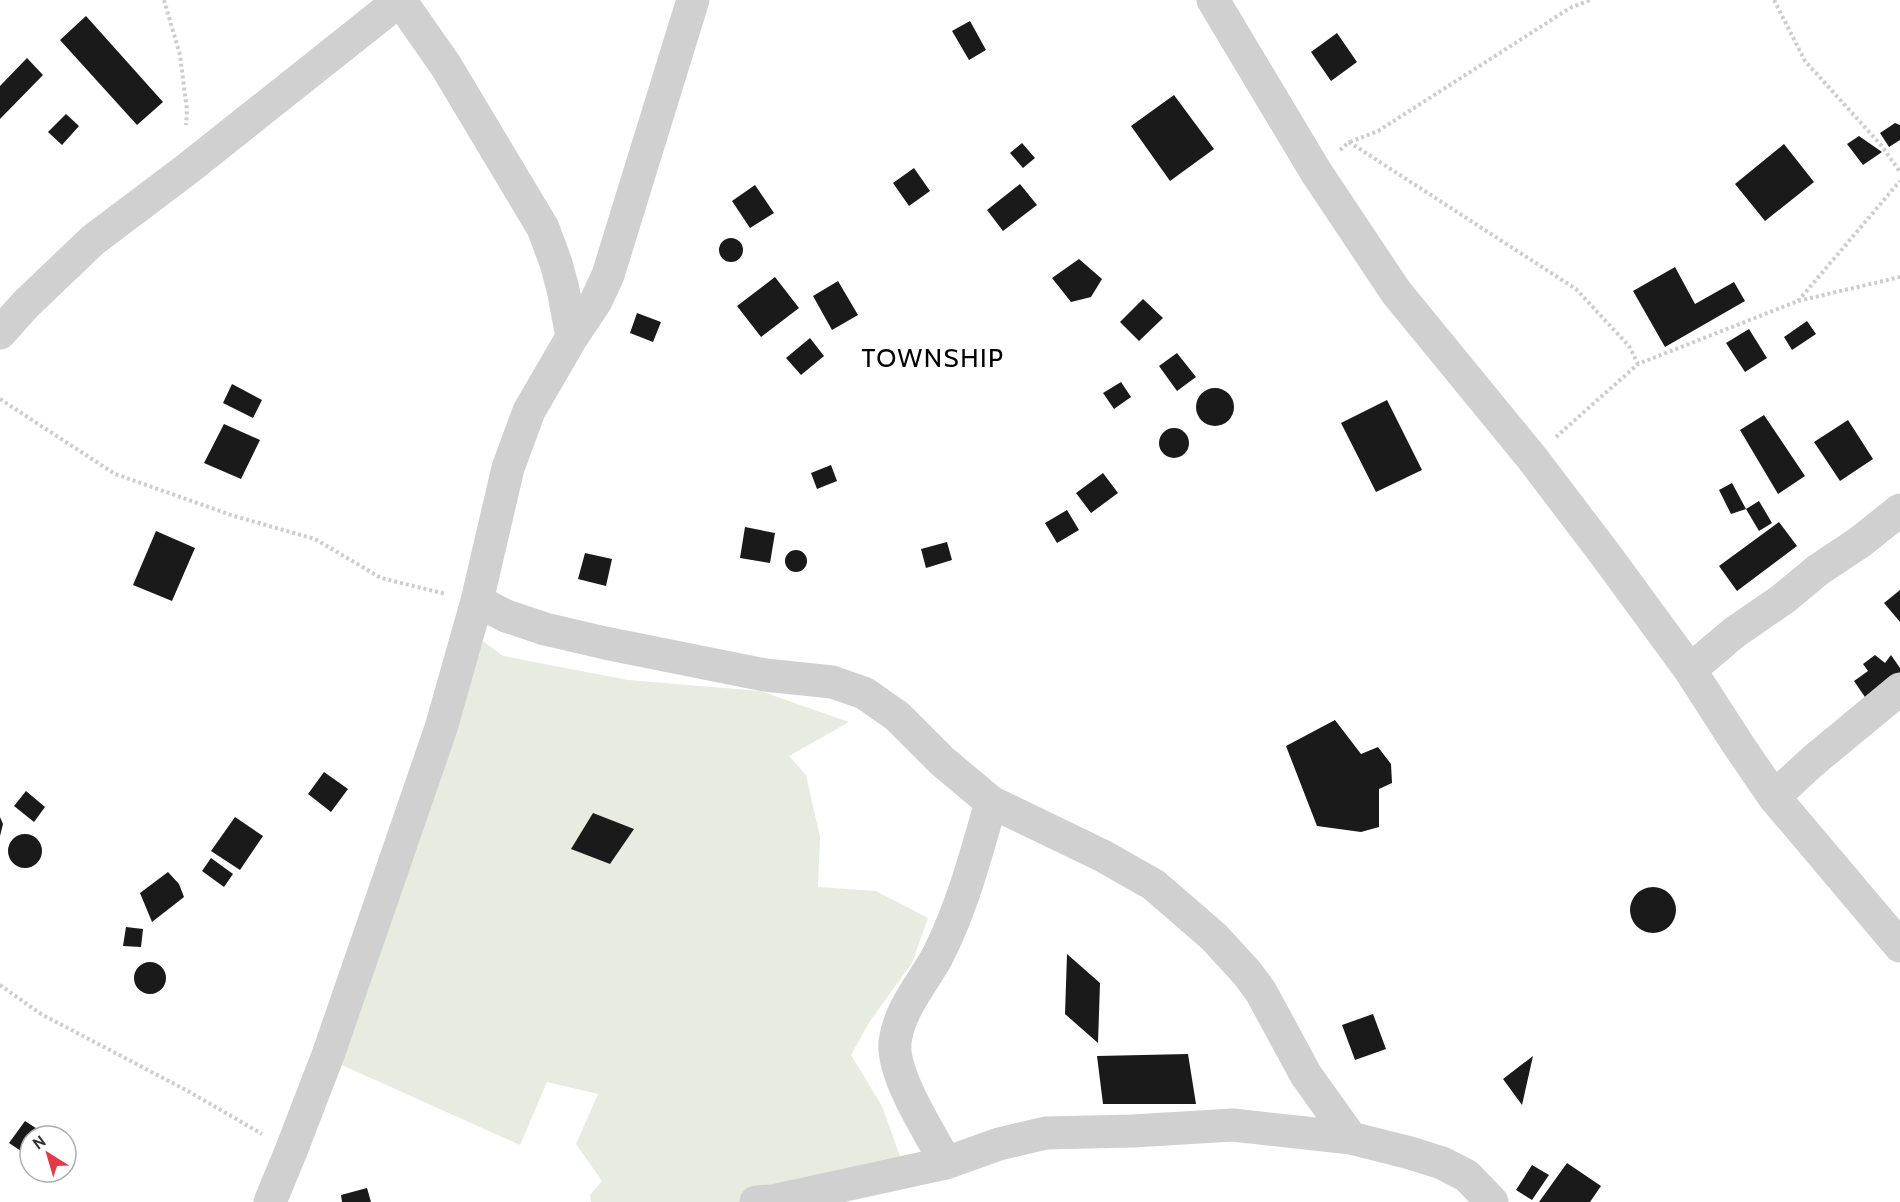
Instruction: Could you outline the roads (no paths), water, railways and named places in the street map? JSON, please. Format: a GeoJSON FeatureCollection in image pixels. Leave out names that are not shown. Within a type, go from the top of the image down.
{"type":"FeatureCollection","features":[{"type":"Feature","properties":{"kind":"street"},"geometry":{"type":"LineString","coordinates":[[0,333],[26,304],[93,240],[186,170],[400,0],[446,66],[543,228],[563,289],[572,338]]}},
{"type":"Feature","properties":{"kind":"street"},"geometry":{"type":"LineString","coordinates":[[270,1202],[328,1055],[441,728],[477,601],[508,468],[529,411],[609,276],[693,0]]}},
{"type":"Feature","properties":{"kind":"street"},"geometry":{"type":"LineString","coordinates":[[1213,0],[1316,172],[1396,292],[1532,458],[1690,670],[1774,797],[1900,946]]}},
{"type":"Feature","properties":{"kind":"street"},"geometry":{"type":"LineString","coordinates":[[1690,670],[1735,632],[1783,599],[1818,570],[1860,542],[1900,510]]}},
{"type":"Feature","properties":{"kind":"street"},"geometry":{"type":"LineString","coordinates":[[477,601],[506,616],[565,634],[765,675],[832,682],[864,693],[897,716],[942,761],[991,802],[1104,856],[1154,885],[1214,937],[1261,992],[1306,1075],[1351,1138]]}},
{"type":"Feature","properties":{"kind":"street"},"geometry":{"type":"LineString","coordinates":[[1774,797],[1813,761],[1900,689]]}},
{"type":"Feature","properties":{"kind":"street"},"geometry":{"type":"LineString","coordinates":[[946,1163],[907,1090],[897,1062],[895,1043],[901,1020],[913,994],[937,957],[968,883],[991,802]]}},
{"type":"Feature","properties":{"kind":"street"},"geometry":{"type":"LineString","coordinates":[[756,1202],[772,1201],[946,1163],[999,1144],[1046,1133],[1233,1125],[1351,1138],[1442,1163],[1467,1176],[1492,1202]]}},
{"type":"Feature","properties":{"kind":"district","name":"TOWNSHIP"},"geometry":{"type":"Point","coordinates":[933,358]}}]}
